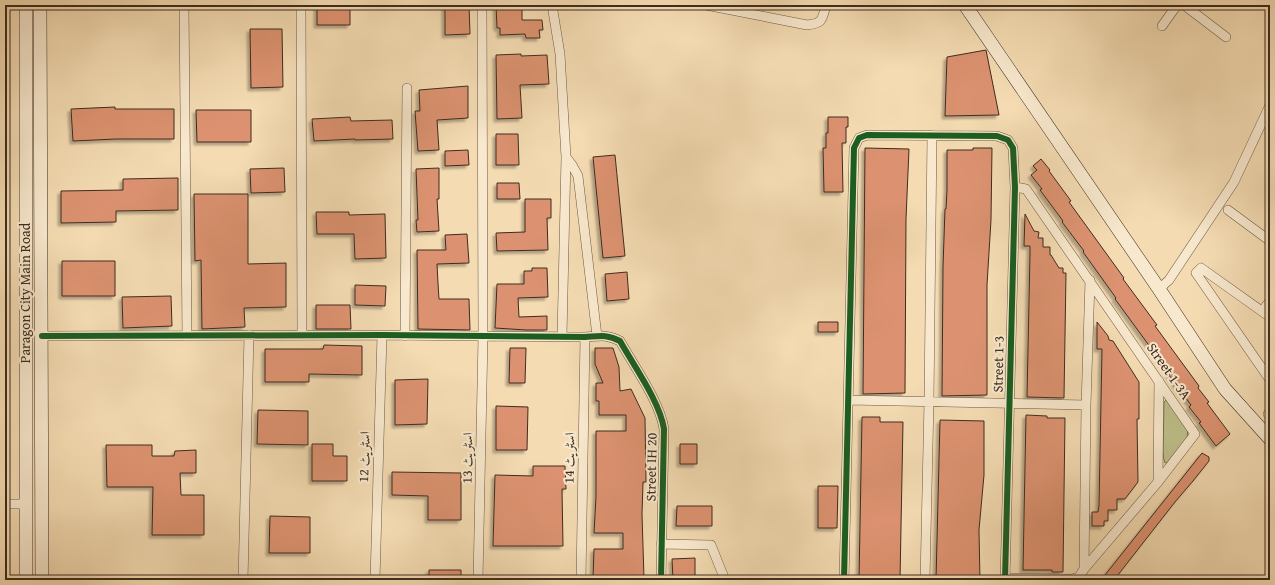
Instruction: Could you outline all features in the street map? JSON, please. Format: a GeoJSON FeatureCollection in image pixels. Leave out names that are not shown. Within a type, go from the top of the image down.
{"type":"FeatureCollection","features":[{"type":"Feature","properties":{"kind":"street","name":"Paragon City Main Road"},"geometry":{"type":"LineString","coordinates":[[26,5],[26,580]]}},
{"type":"Feature","properties":{"kind":"street","name":"Paragon City Main Road"},"geometry":{"type":"LineString","coordinates":[[40,5],[42,580]]}},
{"type":"Feature","properties":{"kind":"street"},"geometry":{"type":"LineString","coordinates":[[184,5],[187,336]]}},
{"type":"Feature","properties":{"kind":"street"},"geometry":{"type":"LineString","coordinates":[[301,5],[302,336]]}},
{"type":"Feature","properties":{"kind":"street","name":"اسٹریٹ 13"},"geometry":{"type":"LineString","coordinates":[[478,580],[483,337],[482,5]]}},
{"type":"Feature","properties":{"kind":"street"},"geometry":{"type":"LineString","coordinates":[[552,5],[560,54],[566,157],[562,337]]}},
{"type":"Feature","properties":{"kind":"street"},"geometry":{"type":"LineString","coordinates":[[706,5],[807,25],[817,24],[822,18],[826,5]]}},
{"type":"Feature","properties":{"kind":"street"},"geometry":{"type":"LineString","coordinates":[[965,5],[1159,289],[1225,389],[1270,439]]}},
{"type":"Feature","properties":{"kind":"street"},"geometry":{"type":"LineString","coordinates":[[1162,26],[1177,5]]}},
{"type":"Feature","properties":{"kind":"street"},"geometry":{"type":"LineString","coordinates":[[1184,5],[1226,37]]}},
{"type":"Feature","properties":{"kind":"street"},"geometry":{"type":"LineString","coordinates":[[405,336],[407,88]]}},
{"type":"Feature","properties":{"kind":"street"},"geometry":{"type":"LineString","coordinates":[[1159,289],[1169,280],[1234,182],[1270,105]]}},
{"type":"Feature","properties":{"kind":"street"},"geometry":{"type":"LineString","coordinates":[[844,580],[854,148],[860,138],[867,135],[932,135],[925,580]]}},
{"type":"Feature","properties":{"kind":"street","name":"Street 1-3"},"geometry":{"type":"LineString","coordinates":[[932,135],[997,136],[1008,140],[1013,148],[1014,187],[1005,579]]}},
{"type":"Feature","properties":{"kind":"street"},"geometry":{"type":"LineString","coordinates":[[42,336],[597,336],[578,176],[566,157]]}},
{"type":"Feature","properties":{"kind":"street","name":"Street 1-3A"},"geometry":{"type":"LineString","coordinates":[[1005,579],[1079,577],[1084,568],[1158,482],[1196,434],[1026,189],[1014,187]]}},
{"type":"Feature","properties":{"kind":"street"},"geometry":{"type":"LineString","coordinates":[[1228,210],[1270,241]]}},
{"type":"Feature","properties":{"kind":"street"},"geometry":{"type":"LineString","coordinates":[[1270,317],[1202,268],[1196,273],[1270,380]]}},
{"type":"Feature","properties":{"kind":"street"},"geometry":{"type":"LineString","coordinates":[[1084,568],[1086,405],[1090,280]]}},
{"type":"Feature","properties":{"kind":"street"},"geometry":{"type":"LineString","coordinates":[[1262,311],[1270,301]]}},
{"type":"Feature","properties":{"kind":"street"},"geometry":{"type":"LineString","coordinates":[[243,580],[248,335]]}},
{"type":"Feature","properties":{"kind":"street","name":"اسٹریٹ 12"},"geometry":{"type":"LineString","coordinates":[[375,580],[382,335]]}},
{"type":"Feature","properties":{"kind":"street","name":"Street IH 20"},"geometry":{"type":"LineString","coordinates":[[597,336],[608,335],[620,341],[657,406],[662,420],[664,429],[661,580]]}},
{"type":"Feature","properties":{"kind":"street","name":"اسٹریٹ 14"},"geometry":{"type":"LineString","coordinates":[[581,580],[585,337]]}},
{"type":"Feature","properties":{"kind":"street"},"geometry":{"type":"LineString","coordinates":[[1158,482],[1159,381]]}},
{"type":"Feature","properties":{"kind":"street"},"geometry":{"type":"LineString","coordinates":[[849,400],[1086,405]]}},
{"type":"Feature","properties":{"kind":"street"},"geometry":{"type":"LineString","coordinates":[[5,504],[26,504]]}},
{"type":"Feature","properties":{"kind":"street"},"geometry":{"type":"LineString","coordinates":[[661,544],[711,546],[725,580]]}},
{"type":"Feature","properties":{"kind":"green space"},"geometry":{"type":"Polygon","coordinates":[[[1166,400],[1188,429],[1187,438],[1168,462],[1165,463],[1163,453],[1164,402],[1166,400]]]}},
{"type":"Feature","properties":{"kind":"building"},"geometry":{"type":"Polygon","coordinates":[[[317,5],[350,5],[350,25],[317,25],[317,5]]]}},
{"type":"Feature","properties":{"kind":"building"},"geometry":{"type":"Polygon","coordinates":[[[445,5],[469,5],[470,34],[445,35],[445,5]]]}},
{"type":"Feature","properties":{"kind":"building"},"geometry":{"type":"Polygon","coordinates":[[[496,5],[522,5],[522,20],[542,20],[543,30],[539,30],[540,38],[526,38],[525,34],[500,35],[500,28],[497,28],[496,5]]]}},
{"type":"Feature","properties":{"kind":"building"},"geometry":{"type":"Polygon","coordinates":[[[250,29],[282,29],[283,87],[251,88],[250,29]]]}},
{"type":"Feature","properties":{"kind":"building"},"geometry":{"type":"Polygon","coordinates":[[[986,50],[999,115],[945,116],[947,57],[986,50]]]}},
{"type":"Feature","properties":{"kind":"building"},"geometry":{"type":"Polygon","coordinates":[[[521,54],[521,56],[547,55],[549,84],[520,85],[522,118],[497,119],[496,55],[521,54]]]}},
{"type":"Feature","properties":{"kind":"building"},"geometry":{"type":"Polygon","coordinates":[[[468,86],[468,118],[437,120],[439,150],[418,151],[415,111],[420,111],[419,90],[468,86]]]}},
{"type":"Feature","properties":{"kind":"building"},"geometry":{"type":"Polygon","coordinates":[[[115,107],[115,109],[174,109],[174,139],[73,141],[71,109],[115,107]]]}},
{"type":"Feature","properties":{"kind":"building"},"geometry":{"type":"Polygon","coordinates":[[[196,110],[251,110],[251,142],[197,142],[196,110]]]}},
{"type":"Feature","properties":{"kind":"building"},"geometry":{"type":"Polygon","coordinates":[[[350,117],[351,121],[392,120],[393,139],[314,141],[312,119],[350,117]]]}},
{"type":"Feature","properties":{"kind":"building"},"geometry":{"type":"Polygon","coordinates":[[[828,117],[848,117],[848,127],[846,127],[846,143],[842,143],[843,192],[824,192],[823,148],[826,148],[828,117]]]}},
{"type":"Feature","properties":{"kind":"building"},"geometry":{"type":"Polygon","coordinates":[[[496,134],[518,134],[519,165],[496,165],[496,134]]]}},
{"type":"Feature","properties":{"kind":"building"},"geometry":{"type":"Polygon","coordinates":[[[865,148],[909,149],[906,219],[905,393],[863,394],[865,148]]]}},
{"type":"Feature","properties":{"kind":"building"},"geometry":{"type":"Polygon","coordinates":[[[973,148],[992,148],[991,220],[987,285],[987,395],[942,396],[943,267],[947,190],[947,150],[973,150],[973,148]]]}},
{"type":"Feature","properties":{"kind":"building"},"geometry":{"type":"Polygon","coordinates":[[[468,150],[469,165],[445,166],[445,151],[468,150]]]}},
{"type":"Feature","properties":{"kind":"building"},"geometry":{"type":"Polygon","coordinates":[[[615,155],[625,256],[603,258],[593,157],[615,155]]]}},
{"type":"Feature","properties":{"kind":"building"},"geometry":{"type":"Polygon","coordinates":[[[1041,159],[1071,201],[1069,202],[1157,325],[1155,326],[1199,386],[1198,388],[1209,402],[1207,403],[1230,434],[1216,446],[1199,423],[1201,422],[1189,407],[1191,405],[1169,375],[1170,374],[1115,299],[1116,298],[1083,252],[1084,251],[1040,190],[1042,189],[1031,175],[1037,170],[1033,166],[1041,159]]]}},
{"type":"Feature","properties":{"kind":"building"},"geometry":{"type":"Polygon","coordinates":[[[284,168],[285,192],[251,193],[250,169],[284,168]]]}},
{"type":"Feature","properties":{"kind":"building"},"geometry":{"type":"Polygon","coordinates":[[[439,168],[439,199],[437,199],[439,231],[417,232],[416,169],[439,168]]]}},
{"type":"Feature","properties":{"kind":"building"},"geometry":{"type":"Polygon","coordinates":[[[178,178],[178,210],[116,211],[116,222],[61,223],[61,191],[123,190],[123,179],[178,178]]]}},
{"type":"Feature","properties":{"kind":"building"},"geometry":{"type":"Polygon","coordinates":[[[497,183],[519,183],[520,199],[497,199],[497,183]]]}},
{"type":"Feature","properties":{"kind":"building"},"geometry":{"type":"Polygon","coordinates":[[[194,194],[248,194],[248,264],[286,263],[286,307],[244,308],[245,327],[202,329],[201,260],[195,261],[194,194]]]}},
{"type":"Feature","properties":{"kind":"building"},"geometry":{"type":"Polygon","coordinates":[[[525,199],[551,199],[551,218],[547,218],[548,250],[497,251],[496,233],[525,232],[525,199]]]}},
{"type":"Feature","properties":{"kind":"building"},"geometry":{"type":"Polygon","coordinates":[[[316,212],[349,212],[349,215],[385,214],[386,258],[355,259],[354,234],[317,234],[316,212]]]}},
{"type":"Feature","properties":{"kind":"building"},"geometry":{"type":"Polygon","coordinates":[[[1025,214],[1034,231],[1039,232],[1038,238],[1043,238],[1043,247],[1050,247],[1050,255],[1059,268],[1063,268],[1063,273],[1066,273],[1064,398],[1027,397],[1030,246],[1024,246],[1025,214]]]}},
{"type":"Feature","properties":{"kind":"building"},"geometry":{"type":"Polygon","coordinates":[[[467,234],[469,263],[437,264],[439,299],[469,299],[470,330],[418,329],[417,250],[446,250],[445,235],[467,234]]]}},
{"type":"Feature","properties":{"kind":"building"},"geometry":{"type":"Polygon","coordinates":[[[62,261],[115,261],[115,296],[62,296],[62,261]]]}},
{"type":"Feature","properties":{"kind":"building"},"geometry":{"type":"Polygon","coordinates":[[[532,268],[547,268],[548,297],[518,298],[519,317],[547,316],[547,330],[495,328],[497,284],[524,284],[524,271],[532,271],[532,268]]]}},
{"type":"Feature","properties":{"kind":"building"},"geometry":{"type":"Polygon","coordinates":[[[627,272],[629,299],[607,301],[605,274],[627,272]]]}},
{"type":"Feature","properties":{"kind":"building"},"geometry":{"type":"Polygon","coordinates":[[[355,285],[386,286],[385,306],[355,305],[355,285]]]}},
{"type":"Feature","properties":{"kind":"building"},"geometry":{"type":"Polygon","coordinates":[[[171,296],[172,326],[123,328],[122,297],[171,296]]]}},
{"type":"Feature","properties":{"kind":"building"},"geometry":{"type":"Polygon","coordinates":[[[316,305],[350,305],[351,329],[316,329],[316,305]]]}},
{"type":"Feature","properties":{"kind":"building"},"geometry":{"type":"Polygon","coordinates":[[[818,322],[838,322],[838,332],[818,332],[818,322]]]}},
{"type":"Feature","properties":{"kind":"building"},"geometry":{"type":"Polygon","coordinates":[[[1097,322],[1108,336],[1109,340],[1113,341],[1139,382],[1139,419],[1137,419],[1138,482],[1125,499],[1117,499],[1117,510],[1108,510],[1108,521],[1104,521],[1104,526],[1092,526],[1092,512],[1098,512],[1099,506],[1102,349],[1097,349],[1097,322]]]}},
{"type":"Feature","properties":{"kind":"building"},"geometry":{"type":"Polygon","coordinates":[[[324,345],[362,346],[362,375],[309,374],[309,382],[265,382],[265,349],[323,349],[324,345]]]}},
{"type":"Feature","properties":{"kind":"building"},"geometry":{"type":"Polygon","coordinates":[[[510,348],[526,348],[525,383],[509,383],[510,348]]]}},
{"type":"Feature","properties":{"kind":"building"},"geometry":{"type":"Polygon","coordinates":[[[595,348],[613,348],[619,367],[620,391],[631,389],[645,418],[646,482],[643,482],[642,514],[644,579],[593,579],[594,549],[623,549],[623,533],[594,533],[596,497],[596,431],[626,431],[626,415],[599,415],[599,401],[596,401],[596,383],[603,383],[595,364],[595,348]]]}},
{"type":"Feature","properties":{"kind":"building"},"geometry":{"type":"Polygon","coordinates":[[[428,379],[427,424],[395,425],[395,380],[428,379]]]}},
{"type":"Feature","properties":{"kind":"building"},"geometry":{"type":"Polygon","coordinates":[[[496,406],[528,407],[527,450],[496,450],[496,406]]]}},
{"type":"Feature","properties":{"kind":"building"},"geometry":{"type":"Polygon","coordinates":[[[258,410],[308,411],[308,445],[257,444],[258,410]]]}},
{"type":"Feature","properties":{"kind":"building"},"geometry":{"type":"Polygon","coordinates":[[[1026,415],[1047,416],[1047,418],[1065,418],[1063,572],[1052,572],[1052,570],[1023,570],[1026,415]]]}},
{"type":"Feature","properties":{"kind":"building"},"geometry":{"type":"Polygon","coordinates":[[[862,417],[880,417],[880,422],[903,422],[900,580],[859,580],[862,417]]]}},
{"type":"Feature","properties":{"kind":"building"},"geometry":{"type":"Polygon","coordinates":[[[940,420],[984,421],[984,475],[979,530],[980,580],[936,580],[940,420]]]}},
{"type":"Feature","properties":{"kind":"building"},"geometry":{"type":"Polygon","coordinates":[[[312,444],[333,444],[333,456],[347,456],[347,481],[312,481],[312,444]]]}},
{"type":"Feature","properties":{"kind":"building"},"geometry":{"type":"Polygon","coordinates":[[[680,444],[697,444],[697,464],[680,464],[680,444]]]}},
{"type":"Feature","properties":{"kind":"building"},"geometry":{"type":"Polygon","coordinates":[[[106,445],[152,445],[152,456],[174,456],[175,451],[196,450],[196,473],[180,473],[181,495],[204,495],[204,535],[152,535],[153,487],[107,487],[106,445]]]}},
{"type":"Feature","properties":{"kind":"building"},"geometry":{"type":"Polygon","coordinates":[[[1202,453],[1209,457],[1209,461],[1114,580],[1101,580],[1202,453]]]}},
{"type":"Feature","properties":{"kind":"building"},"geometry":{"type":"Polygon","coordinates":[[[533,466],[565,466],[566,489],[562,489],[563,546],[493,546],[495,475],[533,476],[533,466]]]}},
{"type":"Feature","properties":{"kind":"building"},"geometry":{"type":"Polygon","coordinates":[[[392,472],[461,473],[461,520],[428,520],[428,496],[392,495],[392,472]]]}},
{"type":"Feature","properties":{"kind":"building"},"geometry":{"type":"Polygon","coordinates":[[[818,486],[838,486],[837,528],[818,528],[818,486]]]}},
{"type":"Feature","properties":{"kind":"building"},"geometry":{"type":"Polygon","coordinates":[[[677,506],[712,506],[712,526],[676,526],[677,506]]]}},
{"type":"Feature","properties":{"kind":"building"},"geometry":{"type":"Polygon","coordinates":[[[270,516],[310,517],[310,553],[269,553],[270,516]]]}},
{"type":"Feature","properties":{"kind":"building"},"geometry":{"type":"Polygon","coordinates":[[[695,558],[695,580],[673,580],[672,559],[695,558]]]}},
{"type":"Feature","properties":{"kind":"building"},"geometry":{"type":"Polygon","coordinates":[[[429,570],[461,570],[461,580],[429,580],[429,570]]]}},
{"type":"Feature","properties":{"kind":"cycle path"},"geometry":{"type":"LineString","coordinates":[[844,580],[854,148],[859,138],[867,135],[997,136],[1008,140],[1013,148],[1015,187],[1005,580]]}},
{"type":"Feature","properties":{"kind":"cycle path"},"geometry":{"type":"LineString","coordinates":[[42,336],[607,336],[615,339],[620,341],[646,384],[662,418],[664,429],[661,580]]}}]}
